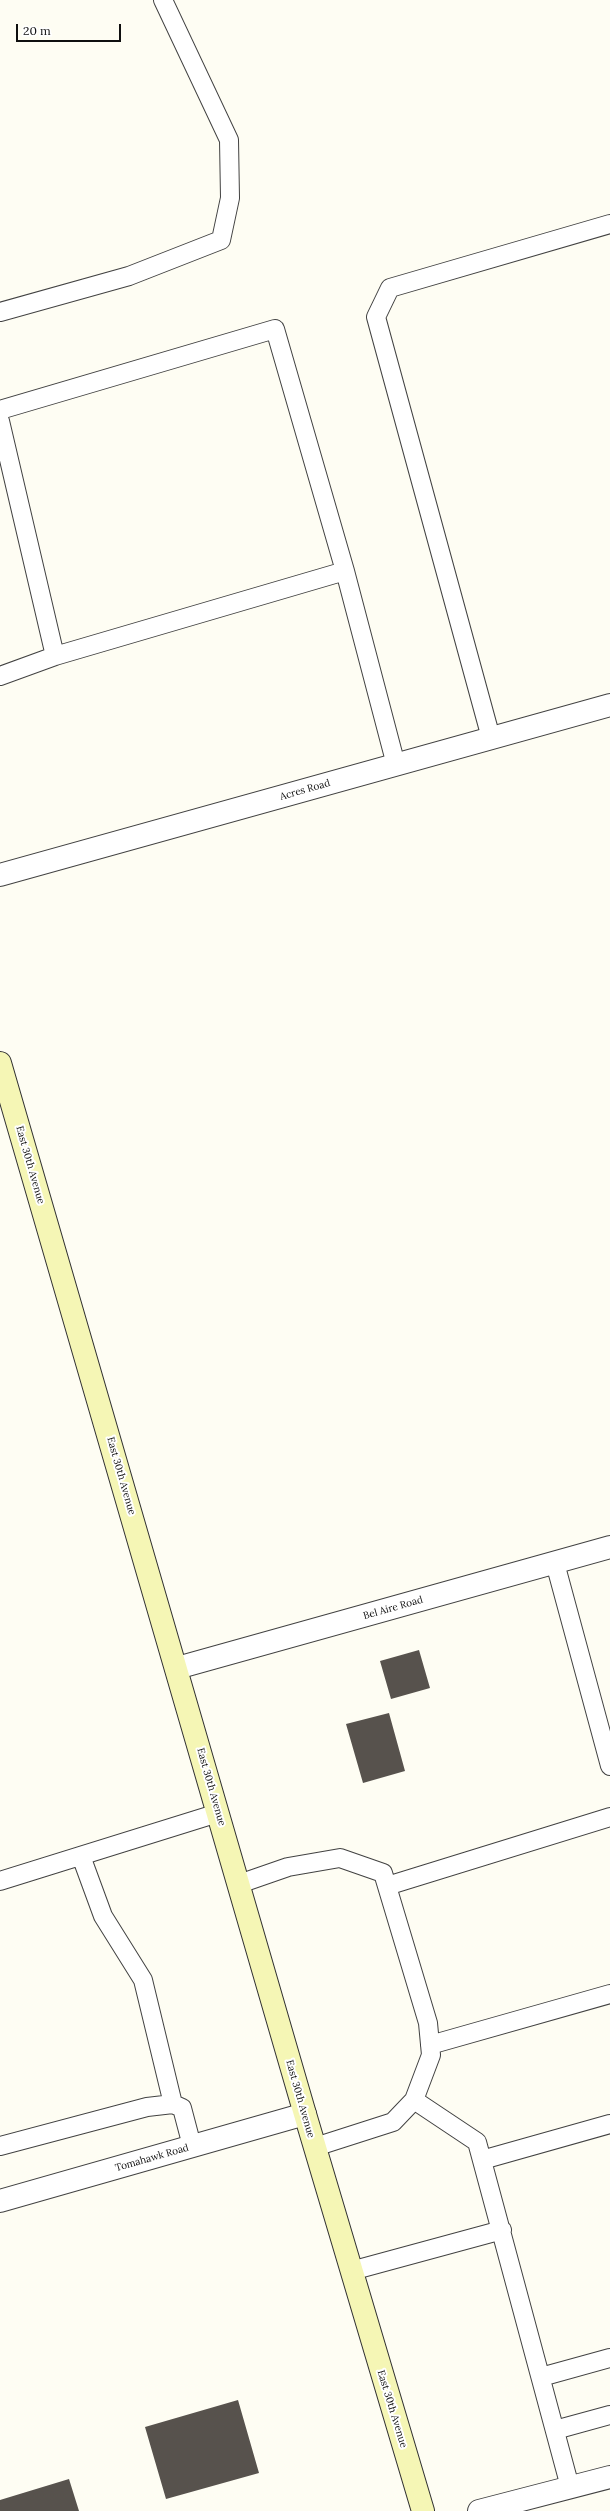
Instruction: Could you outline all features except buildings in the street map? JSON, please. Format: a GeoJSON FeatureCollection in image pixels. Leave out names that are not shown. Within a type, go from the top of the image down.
{"type":"FeatureCollection","features":[{"type":"Feature","properties":{"kind":"main road","name":"East 30th Avenue"},"geometry":{"type":"LineString","coordinates":[[0,1063],[177,1668],[305,2114],[422,2511]]}},
{"type":"Feature","properties":{"kind":"street","name":"Acres Road"},"geometry":{"type":"LineString","coordinates":[[0,875],[610,705]]}},
{"type":"Feature","properties":{"kind":"street","name":"Bel Aire Road"},"geometry":{"type":"LineString","coordinates":[[177,1668],[610,1547]]}},
{"type":"Feature","properties":{"kind":"street","name":"Tomahawk Road"},"geometry":{"type":"LineString","coordinates":[[0,2201],[305,2114]]}},
{"type":"Feature","properties":{"kind":"street"},"geometry":{"type":"LineString","coordinates":[[479,2511],[610,2477]]}},
{"type":"Feature","properties":{"kind":"lane"},"geometry":{"type":"LineString","coordinates":[[0,312],[129,276],[221,240],[230,198],[229,140],[163,0]]}},
{"type":"Feature","properties":{"kind":"lane"},"geometry":{"type":"LineString","coordinates":[[491,738],[376,317],[390,288],[610,224]]}},
{"type":"Feature","properties":{"kind":"lane"},"geometry":{"type":"LineString","coordinates":[[0,410],[275,329],[345,571],[396,765]]}},
{"type":"Feature","properties":{"kind":"lane"},"geometry":{"type":"LineString","coordinates":[[0,421],[55,656]]}},
{"type":"Feature","properties":{"kind":"lane"},"geometry":{"type":"LineString","coordinates":[[0,676],[55,656],[345,571]]}},
{"type":"Feature","properties":{"kind":"lane"},"geometry":{"type":"LineString","coordinates":[[554,1563],[610,1766]]}},
{"type":"Feature","properties":{"kind":"lane"},"geometry":{"type":"LineString","coordinates":[[0,1881],[218,1813]]}},
{"type":"Feature","properties":{"kind":"lane"},"geometry":{"type":"LineString","coordinates":[[386,1886],[610,1817]]}},
{"type":"Feature","properties":{"kind":"lane"},"geometry":{"type":"LineString","coordinates":[[81,1856],[103,1916],[142,1980],[172,2104]]}},
{"type":"Feature","properties":{"kind":"lane"},"geometry":{"type":"LineString","coordinates":[[239,1884],[288,1866],[340,1858],[383,1872],[428,2023],[431,2055],[414,2100],[393,2122],[315,2147]]}},
{"type":"Feature","properties":{"kind":"lane"},"geometry":{"type":"LineString","coordinates":[[430,2045],[610,1994]]}},
{"type":"Feature","properties":{"kind":"lane"},"geometry":{"type":"LineString","coordinates":[[414,2100],[477,2142],[556,2430],[570,2487]]}},
{"type":"Feature","properties":{"kind":"lane"},"geometry":{"type":"LineString","coordinates":[[0,2146],[147,2108],[172,2104],[182,2108],[192,2146]]}},
{"type":"Feature","properties":{"kind":"lane"},"geometry":{"type":"LineString","coordinates":[[482,2160],[610,2124]]}},
{"type":"Feature","properties":{"kind":"lane"},"geometry":{"type":"LineString","coordinates":[[351,2271],[502,2230]]}},
{"type":"Feature","properties":{"kind":"lane"},"geometry":{"type":"LineString","coordinates":[[541,2377],[610,2358]]}},
{"type":"Feature","properties":{"kind":"lane"},"geometry":{"type":"LineString","coordinates":[[556,2430],[610,2415]]}}]}
